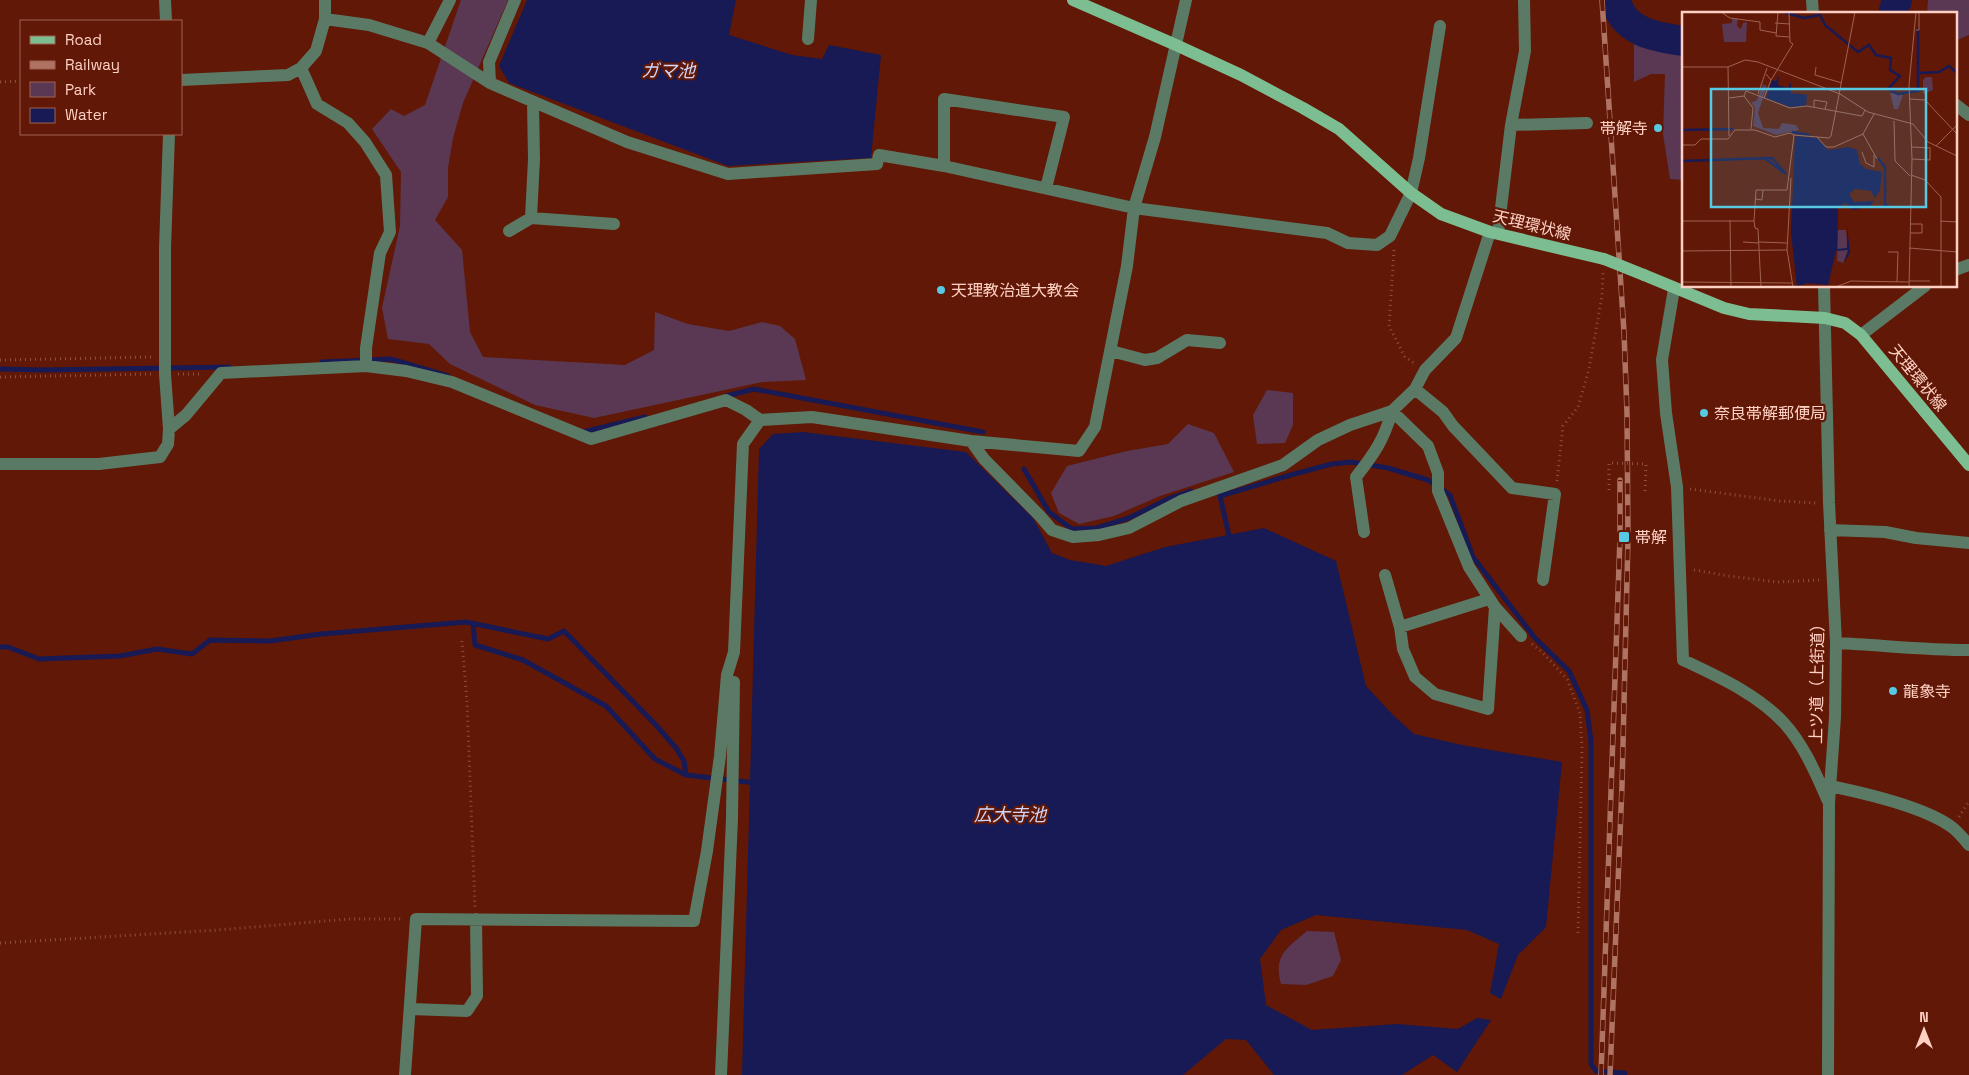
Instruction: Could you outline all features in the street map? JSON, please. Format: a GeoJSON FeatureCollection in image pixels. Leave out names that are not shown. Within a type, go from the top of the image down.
{"type":"FeatureCollection","features":[{"type":"Feature","properties":{"kind":"main road","name":"天理環状線"},"geometry":{"type":"LineString","coordinates":[[1074,0],[1241,75],[1339,129],[1411,194],[1441,214],[1494,232],[1604,259],[1724,308],[1749,314],[1825,318],[1845,323],[1861,335],[1969,465]]}},
{"type":"Feature","properties":{"kind":"street"},"geometry":{"type":"LineString","coordinates":[[166,0],[166,20]]}},
{"type":"Feature","properties":{"kind":"street"},"geometry":{"type":"LineString","coordinates":[[182,80],[288,74],[301,68],[316,51],[324,19],[324,0]]}},
{"type":"Feature","properties":{"kind":"street"},"geometry":{"type":"LineString","coordinates":[[428,42],[450,0]]}},
{"type":"Feature","properties":{"kind":"street"},"geometry":{"type":"LineString","coordinates":[[490,84],[489,62],[515,0]]}},
{"type":"Feature","properties":{"kind":"street"},"geometry":{"type":"LineString","coordinates":[[808,39],[811,0]]}},
{"type":"Feature","properties":{"kind":"street"},"geometry":{"type":"LineString","coordinates":[[169,428],[186,415],[222,373],[366,358],[406,371],[452,382],[591,439],[726,400],[746,410],[760,420],[812,417],[971,440],[1079,450],[1095,427],[1127,266],[1134,208],[1155,138],[1186,0]]}},
{"type":"Feature","properties":{"kind":"street"},"geometry":{"type":"LineString","coordinates":[[971,440],[984,460],[1052,530],[1073,537],[1099,536],[1128,528],[1182,501],[1282,465],[1318,440],[1350,425],[1392,411],[1415,389],[1424,370],[1456,338],[1494,232],[1525,51],[1524,0]]}},
{"type":"Feature","properties":{"kind":"street"},"geometry":{"type":"LineString","coordinates":[[324,19],[369,25],[428,42],[490,84],[627,142],[728,174],[877,164],[879,155],[944,166],[1134,208],[1327,233],[1348,243],[1377,245],[1390,236],[1411,194],[1419,158],[1440,26]]}},
{"type":"Feature","properties":{"kind":"street"},"geometry":{"type":"LineString","coordinates":[[301,68],[317,104],[348,123],[365,142],[386,175],[390,232],[380,252],[366,358]]}},
{"type":"Feature","properties":{"kind":"street"},"geometry":{"type":"LineString","coordinates":[[944,166],[944,99],[1064,118],[1046,188]]}},
{"type":"Feature","properties":{"kind":"street"},"geometry":{"type":"LineString","coordinates":[[531,218],[534,160],[533,102]]}},
{"type":"Feature","properties":{"kind":"street"},"geometry":{"type":"LineString","coordinates":[[1956,105],[1969,115]]}},
{"type":"Feature","properties":{"kind":"street"},"geometry":{"type":"LineString","coordinates":[[1511,125],[1587,123]]}},
{"type":"Feature","properties":{"kind":"street"},"geometry":{"type":"LineString","coordinates":[[0,464],[99,464],[160,457],[168,444],[169,428],[165,374],[165,248],[168,135]]}},
{"type":"Feature","properties":{"kind":"street"},"geometry":{"type":"LineString","coordinates":[[509,231],[531,218],[614,224]]}},
{"type":"Feature","properties":{"kind":"street"},"geometry":{"type":"LineString","coordinates":[[1956,270],[1969,264]]}},
{"type":"Feature","properties":{"kind":"street","name":"上ツ道（上街道）"},"geometry":{"type":"LineString","coordinates":[[1824,288],[1829,504],[1836,643],[1835,717],[1829,803],[1828,1070]]}},
{"type":"Feature","properties":{"kind":"street"},"geometry":{"type":"LineString","coordinates":[[1861,335],[1922,288]]}},
{"type":"Feature","properties":{"kind":"street"},"geometry":{"type":"LineString","coordinates":[[1674,289],[1662,360],[1666,413],[1677,487],[1683,660],[1722,678],[1757,700],[1784,724],[1807,755],[1829,803]]}},
{"type":"Feature","properties":{"kind":"street"},"geometry":{"type":"LineString","coordinates":[[1111,351],[1145,360],[1157,358],[1186,340],[1220,343]]}},
{"type":"Feature","properties":{"kind":"street"},"geometry":{"type":"LineString","coordinates":[[1415,389],[1443,412],[1453,426],[1512,488],[1555,494],[1543,580]]}},
{"type":"Feature","properties":{"kind":"street"},"geometry":{"type":"LineString","coordinates":[[1364,532],[1356,477],[1373,456],[1385,434],[1392,411]]}},
{"type":"Feature","properties":{"kind":"street"},"geometry":{"type":"LineString","coordinates":[[1392,411],[1428,446],[1438,472],[1438,491],[1469,567],[1492,603],[1521,636]]}},
{"type":"Feature","properties":{"kind":"street"},"geometry":{"type":"LineString","coordinates":[[721,1075],[732,818],[734,652],[744,444],[760,420]]}},
{"type":"Feature","properties":{"kind":"street"},"geometry":{"type":"LineString","coordinates":[[1830,530],[1885,532],[1916,538],[1969,543]]}},
{"type":"Feature","properties":{"kind":"street"},"geometry":{"type":"LineString","coordinates":[[1385,575],[1400,627],[1403,649],[1415,677],[1435,694],[1488,709],[1492,603]]}},
{"type":"Feature","properties":{"kind":"street"},"geometry":{"type":"LineString","coordinates":[[1400,627],[1492,603]]}},
{"type":"Feature","properties":{"kind":"street"},"geometry":{"type":"LineString","coordinates":[[1836,643],[1889,645],[1940,650],[1969,650]]}},
{"type":"Feature","properties":{"kind":"street"},"geometry":{"type":"LineString","coordinates":[[404,1075],[416,919],[694,921],[707,851],[727,675],[734,652]]}},
{"type":"Feature","properties":{"kind":"street"},"geometry":{"type":"LineString","coordinates":[[1830,786],[1868,794],[1932,815],[1953,828],[1969,845]]}},
{"type":"Feature","properties":{"kind":"street"},"geometry":{"type":"LineString","coordinates":[[410,1010],[468,1011],[477,996],[476,919]]}},
{"type":"Feature","properties":{"kind":"path"},"geometry":{"type":"LineString","coordinates":[[0,82],[20,82]]}},
{"type":"Feature","properties":{"kind":"path"},"geometry":{"type":"LineString","coordinates":[[1390,236],[1394,249],[1389,326],[1405,357],[1424,370]]}},
{"type":"Feature","properties":{"kind":"path"},"geometry":{"type":"LineString","coordinates":[[1555,494],[1563,426],[1578,406],[1589,369],[1602,296],[1604,259]]}},
{"type":"Feature","properties":{"kind":"path"},"geometry":{"type":"LineString","coordinates":[[0,360],[166,357]]}},
{"type":"Feature","properties":{"kind":"path"},"geometry":{"type":"LineString","coordinates":[[0,377],[222,373]]}},
{"type":"Feature","properties":{"kind":"path"},"geometry":{"type":"LineString","coordinates":[[1609,490],[1609,463],[1646,464],[1645,492]]}},
{"type":"Feature","properties":{"kind":"path"},"geometry":{"type":"LineString","coordinates":[[1677,487],[1780,501],[1829,504]]}},
{"type":"Feature","properties":{"kind":"path"},"geometry":{"type":"LineString","coordinates":[[1679,563],[1692,569],[1720,575],[1777,582],[1832,579]]}},
{"type":"Feature","properties":{"kind":"path"},"geometry":{"type":"LineString","coordinates":[[1521,636],[1540,651],[1567,680],[1580,713],[1582,749],[1578,934]]}},
{"type":"Feature","properties":{"kind":"path"},"geometry":{"type":"LineString","coordinates":[[462,641],[468,702],[476,919]]}},
{"type":"Feature","properties":{"kind":"path"},"geometry":{"type":"LineString","coordinates":[[0,943],[218,930],[349,919],[416,919]]}},
{"type":"Feature","properties":{"kind":"green space"},"geometry":{"type":"Polygon","coordinates":[[[461,0],[508,0],[463,103],[453,138],[448,168],[448,197],[435,220],[462,250],[470,332],[483,357],[625,365],[654,350],[655,312],[688,324],[729,331],[762,322],[780,326],[795,339],[806,380],[762,382],[594,418],[535,405],[450,364],[429,344],[388,339],[382,308],[400,226],[401,172],[372,129],[391,109],[404,116],[425,105],[461,0]]]}},
{"type":"Feature","properties":{"kind":"green space"},"geometry":{"type":"Polygon","coordinates":[[[1928,0],[1969,0],[1969,35],[1956,41],[1956,12],[1927,12],[1928,0]]]}},
{"type":"Feature","properties":{"kind":"green space"},"geometry":{"type":"Polygon","coordinates":[[[1634,39],[1669,52],[1682,54],[1682,180],[1670,179],[1663,134],[1665,74],[1651,74],[1634,82],[1634,39]]]}},
{"type":"Feature","properties":{"kind":"green space"},"geometry":{"type":"Polygon","coordinates":[[[1267,390],[1293,393],[1293,425],[1285,443],[1257,444],[1253,415],[1267,390]]]}},
{"type":"Feature","properties":{"kind":"green space"},"geometry":{"type":"Polygon","coordinates":[[[1188,424],[1214,433],[1234,472],[1160,496],[1114,516],[1079,524],[1059,513],[1051,493],[1067,466],[1127,451],[1168,444],[1188,424]]]}},
{"type":"Feature","properties":{"kind":"green space"},"geometry":{"type":"Polygon","coordinates":[[[1307,931],[1334,932],[1341,960],[1333,976],[1306,985],[1281,984],[1279,974],[1280,959],[1288,948],[1307,931]]]}},
{"type":"Feature","properties":{"kind":"water","name":"ガマ池"},"geometry":{"type":"Polygon","coordinates":[[[527,0],[736,0],[729,35],[792,55],[822,59],[829,45],[881,55],[871,158],[728,166],[509,83],[499,66],[527,0]]]}},
{"type":"Feature","properties":{"kind":"water","name":"広大寺池"},"geometry":{"type":"Polygon","coordinates":[[[803,432],[966,452],[1033,518],[1052,553],[1070,560],[1106,566],[1165,547],[1264,528],[1336,561],[1366,686],[1414,734],[1462,745],[1562,762],[1546,927],[1518,955],[1501,999],[1490,993],[1499,944],[1467,930],[1316,915],[1281,930],[1260,959],[1266,1005],[1312,1030],[1397,1024],[1458,1029],[1477,1018],[1491,1020],[1457,1072],[1433,1055],[1402,1075],[1274,1075],[1246,1040],[1226,1039],[1183,1075],[742,1075],[759,449],[773,434],[803,432]]]}},
{"type":"Feature","properties":{"kind":"waterway"},"geometry":{"type":"LineString","coordinates":[[1616,0],[1619,11],[1633,26],[1652,35],[1682,41]]}},
{"type":"Feature","properties":{"kind":"waterway"},"geometry":{"type":"LineString","coordinates":[[1894,12],[1897,0]]}},
{"type":"Feature","properties":{"kind":"waterway"},"geometry":{"type":"LineString","coordinates":[[322,362],[391,359],[448,376]]}},
{"type":"Feature","properties":{"kind":"waterway"},"geometry":{"type":"LineString","coordinates":[[0,369],[229,367]]}},
{"type":"Feature","properties":{"kind":"waterway"},"geometry":{"type":"LineString","coordinates":[[726,396],[754,389],[983,432]]}},
{"type":"Feature","properties":{"kind":"waterway"},"geometry":{"type":"LineString","coordinates":[[583,432],[645,417]]}},
{"type":"Feature","properties":{"kind":"waterway"},"geometry":{"type":"LineString","coordinates":[[1230,540],[1220,496],[1332,464],[1351,462],[1388,468],[1428,480],[1450,495],[1473,557],[1535,638],[1569,671],[1587,710],[1591,741],[1591,1064],[1596,1071],[1625,1073]]}},
{"type":"Feature","properties":{"kind":"waterway"},"geometry":{"type":"LineString","coordinates":[[1024,469],[1049,512],[1072,529],[1097,528],[1129,518],[1170,498],[1191,491]]}},
{"type":"Feature","properties":{"kind":"waterway"},"geometry":{"type":"LineString","coordinates":[[0,647],[8,647],[39,659],[120,656],[157,649],[192,654],[210,640],[270,641],[321,634],[466,622],[548,639],[564,631],[676,748],[684,761],[686,775]]}},
{"type":"Feature","properties":{"kind":"waterway"},"geometry":{"type":"LineString","coordinates":[[473,623],[475,645],[523,660],[606,706],[655,759],[686,775],[756,783]]}},
{"type":"Feature","properties":{"kind":"railway"},"geometry":{"type":"LineString","coordinates":[[1602,0],[1624,332],[1628,538],[1622,786],[1610,1075]]}},
{"type":"Feature","properties":{"kind":"railway"},"geometry":{"type":"LineString","coordinates":[[1601,1075],[1620,537],[1620,480]]}},
{"type":"Feature","properties":{"kind":"place","name":"帯解寺"},"geometry":{"type":"Point","coordinates":[1658,128]}},
{"type":"Feature","properties":{"kind":"place","name":"天理教治道大教会"},"geometry":{"type":"Point","coordinates":[941,290]}},
{"type":"Feature","properties":{"kind":"place","name":"奈良帯解郵便局"},"geometry":{"type":"Point","coordinates":[1704,413]}},
{"type":"Feature","properties":{"kind":"place","name":"帯解"},"geometry":{"type":"Point","coordinates":[1624,537]}},
{"type":"Feature","properties":{"kind":"place","name":"龍象寺"},"geometry":{"type":"Point","coordinates":[1893,691]}}]}
